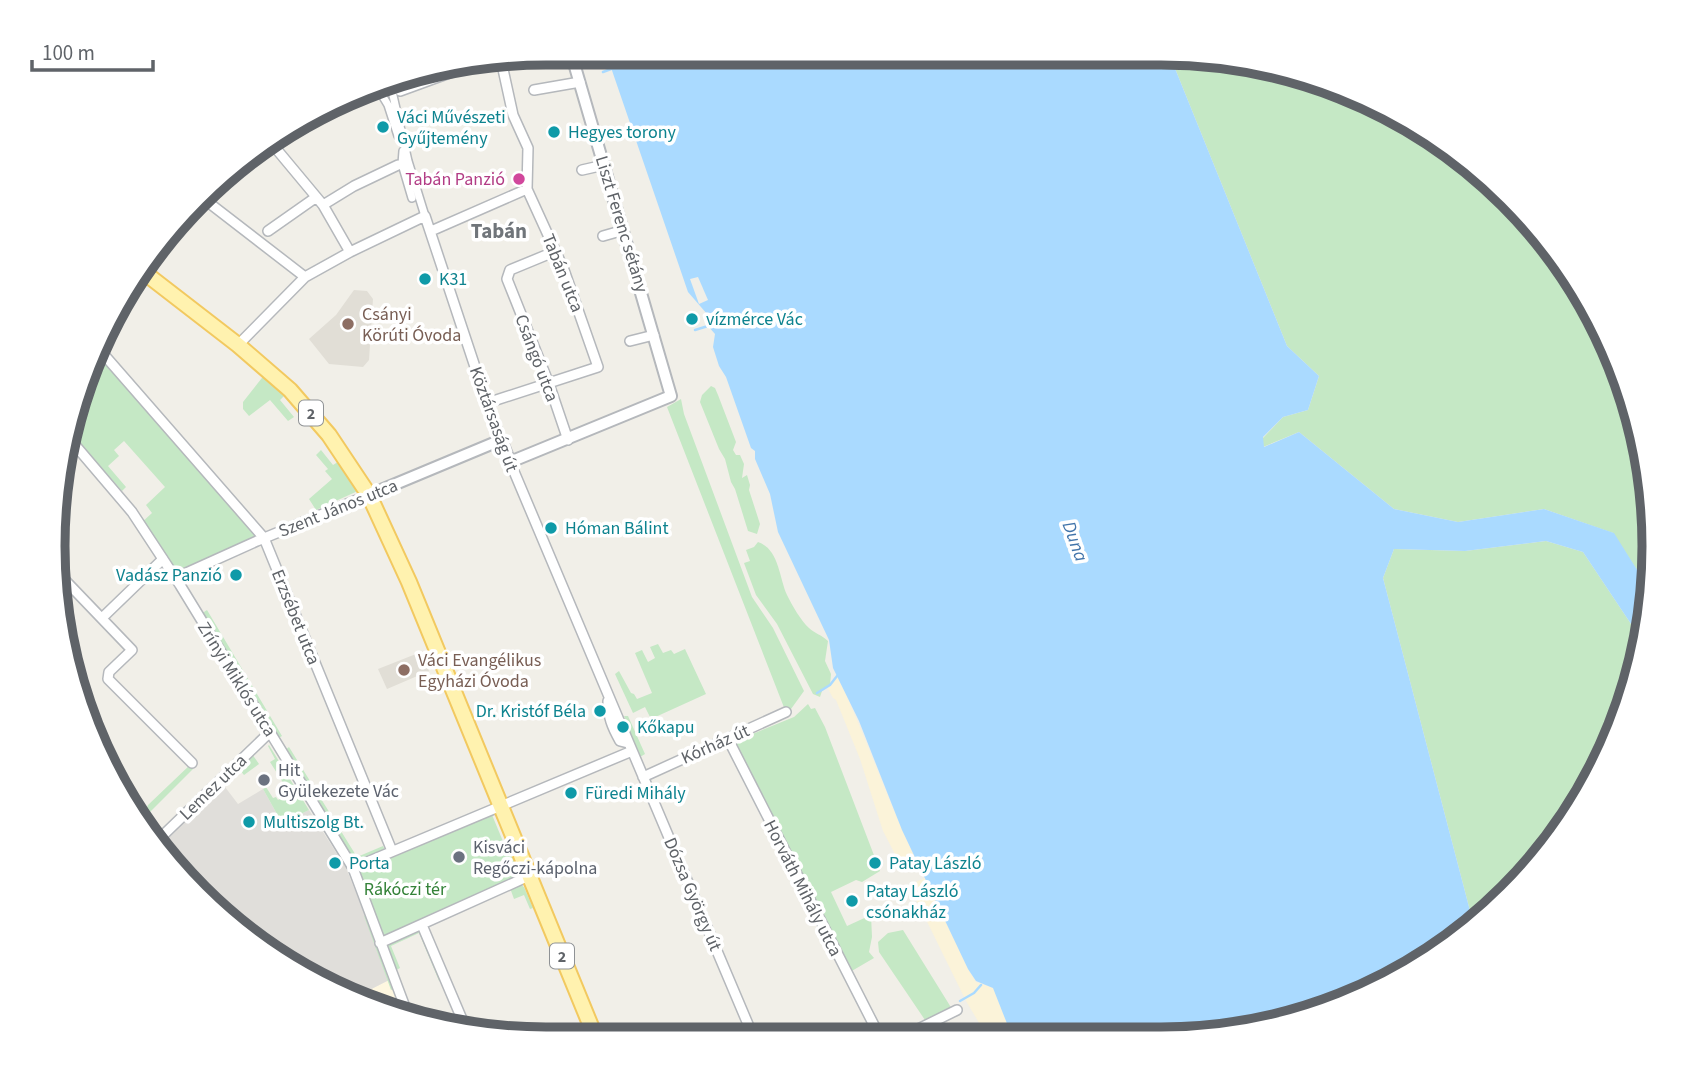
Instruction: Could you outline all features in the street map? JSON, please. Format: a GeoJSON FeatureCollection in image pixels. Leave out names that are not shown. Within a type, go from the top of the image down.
{"type":"FeatureCollection","features":[{"type":"Feature","properties":{"kind":"main road","name":"2"},"geometry":{"type":"LineString","coordinates":[[148,276],[281,382],[310,411],[369,495],[409,582],[591,1027]]}},
{"type":"Feature","properties":{"kind":"street","name":"Liszt Ferenc sétány"},"geometry":{"type":"LineString","coordinates":[[568,440],[671,396],[575,65]]}},
{"type":"Feature","properties":{"kind":"street","name":"Tabán utca"},"geometry":{"type":"LineString","coordinates":[[503,67],[513,115],[528,148],[527,189],[556,251],[597,367],[549,384]]}},
{"type":"Feature","properties":{"kind":"street"},"geometry":{"type":"LineString","coordinates":[[396,92],[436,78]]}},
{"type":"Feature","properties":{"kind":"street"},"geometry":{"type":"LineString","coordinates":[[534,90],[580,82]]}},
{"type":"Feature","properties":{"kind":"street","name":"Köztársaság út"},"geometry":{"type":"LineString","coordinates":[[394,89],[402,163],[425,216],[487,403],[630,747]]}},
{"type":"Feature","properties":{"kind":"street"},"geometry":{"type":"LineString","coordinates":[[381,94],[388,105],[403,154],[402,163],[412,198]]}},
{"type":"Feature","properties":{"kind":"street"},"geometry":{"type":"LineString","coordinates":[[276,148],[319,202],[350,252]]}},
{"type":"Feature","properties":{"kind":"street"},"geometry":{"type":"LineString","coordinates":[[257,238],[319,202],[402,163]]}},
{"type":"Feature","properties":{"kind":"street"},"geometry":{"type":"LineString","coordinates":[[582,170],[604,165]]}},
{"type":"Feature","properties":{"kind":"street"},"geometry":{"type":"LineString","coordinates":[[430,232],[527,189]]}},
{"type":"Feature","properties":{"kind":"street"},"geometry":{"type":"LineString","coordinates":[[209,203],[304,277]]}},
{"type":"Feature","properties":{"kind":"street"},"geometry":{"type":"LineString","coordinates":[[238,345],[304,277],[425,216]]}},
{"type":"Feature","properties":{"kind":"street"},"geometry":{"type":"LineString","coordinates":[[603,236],[624,230]]}},
{"type":"Feature","properties":{"kind":"street","name":"Csángó utca"},"geometry":{"type":"LineString","coordinates":[[556,251],[510,270],[507,276],[568,440]]}},
{"type":"Feature","properties":{"kind":"street"},"geometry":{"type":"LineString","coordinates":[[631,341],[654,335]]}},
{"type":"Feature","properties":{"kind":"street","name":"Erzsébet utca"},"geometry":{"type":"LineString","coordinates":[[104,355],[264,538],[392,851]]}},
{"type":"Feature","properties":{"kind":"street"},"geometry":{"type":"LineString","coordinates":[[487,403],[549,384]]}},
{"type":"Feature","properties":{"kind":"street","name":"Szent János utca"},"geometry":{"type":"LineString","coordinates":[[175,579],[264,538],[501,440]]}},
{"type":"Feature","properties":{"kind":"street"},"geometry":{"type":"LineString","coordinates":[[510,462],[568,440]]}},
{"type":"Feature","properties":{"kind":"street","name":"Zrínyi Miklós utca"},"geometry":{"type":"LineString","coordinates":[[75,445],[124,501],[163,559],[353,868],[405,1006]]}},
{"type":"Feature","properties":{"kind":"street"},"geometry":{"type":"LineString","coordinates":[[102,618],[163,559]]}},
{"type":"Feature","properties":{"kind":"street"},"geometry":{"type":"LineString","coordinates":[[66,582],[132,650],[110,672],[108,679],[192,763]]}},
{"type":"Feature","properties":{"kind":"street","name":"Köztársaság út"},"geometry":{"type":"LineString","coordinates":[[608,696],[608,718],[620,741],[630,747]]}},
{"type":"Feature","properties":{"kind":"street","name":"Kórház út"},"geometry":{"type":"LineString","coordinates":[[643,776],[786,712]]}},
{"type":"Feature","properties":{"kind":"street","name":"Lemez utca"},"geometry":{"type":"LineString","coordinates":[[162,836],[270,733]]}},
{"type":"Feature","properties":{"kind":"street","name":"Horváth Mihály utca"},"geometry":{"type":"LineString","coordinates":[[728,738],[875,1027]]}},
{"type":"Feature","properties":{"kind":"street"},"geometry":{"type":"LineString","coordinates":[[353,868],[500,807],[630,747]]}},
{"type":"Feature","properties":{"kind":"street","name":"Dózsa György út"},"geometry":{"type":"LineString","coordinates":[[630,747],[749,1027]]}},
{"type":"Feature","properties":{"kind":"street"},"geometry":{"type":"LineString","coordinates":[[380,943],[529,876]]}},
{"type":"Feature","properties":{"kind":"street"},"geometry":{"type":"LineString","coordinates":[[422,925],[462,1020]]}},
{"type":"Feature","properties":{"kind":"street"},"geometry":{"type":"LineString","coordinates":[[922,1027],[957,1010]]}},
{"type":"Feature","properties":{"kind":"shaded area","name":"Csányi Körúti Óvoda"},"geometry":{"type":"Polygon","coordinates":[[[354,290],[367,291],[373,299],[369,360],[363,367],[329,364],[309,339],[336,315],[354,290]]]}},
{"type":"Feature","properties":{"kind":"shaded area","name":"Váci Evangélikus Egyházi Óvoda"},"geometry":{"type":"Polygon","coordinates":[[[421,652],[429,671],[387,689],[378,669],[421,652]]]}},
{"type":"Feature","properties":{"kind":"shaded area"},"geometry":{"type":"Polygon","coordinates":[[[222,783],[238,804],[263,789],[282,823],[309,810],[346,868],[391,979],[365,992],[305,963],[253,928],[229,908],[184,863],[166,838],[222,783]]]}},
{"type":"Feature","properties":{"kind":"shaded area"},"geometry":{"type":"Polygon","coordinates":[[[391,979],[400,1005],[391,1002],[365,992],[391,979]]]}},
{"type":"Feature","properties":{"kind":"green space"},"geometry":{"type":"Polygon","coordinates":[[[1174,65],[1224,69],[1286,81],[1316,90],[1374,114],[1402,129],[1454,164],[1523,229],[1543,253],[1578,305],[1617,391],[1638,483],[1641,576],[1613,533],[1544,509],[1458,522],[1394,509],[1299,432],[1263,447],[1263,438],[1283,417],[1308,410],[1319,376],[1287,346],[1174,65]]]}},
{"type":"Feature","properties":{"kind":"green space"},"geometry":{"type":"Polygon","coordinates":[[[104,356],[261,534],[173,574],[140,524],[152,513],[146,505],[165,487],[124,441],[114,450],[119,456],[108,466],[126,487],[122,491],[77,440],[90,391],[104,356]]]}},
{"type":"Feature","properties":{"kind":"green space"},"geometry":{"type":"Polygon","coordinates":[[[265,374],[287,393],[280,400],[294,417],[288,421],[270,400],[249,416],[243,409],[243,402],[265,374]]]}},
{"type":"Feature","properties":{"kind":"green space"},"geometry":{"type":"Polygon","coordinates":[[[711,386],[715,388],[736,442],[733,450],[736,455],[740,455],[744,464],[742,478],[747,475],[760,524],[757,534],[748,531],[725,459],[700,402],[702,395],[711,386]]]}},
{"type":"Feature","properties":{"kind":"green space"},"geometry":{"type":"Polygon","coordinates":[[[681,399],[684,414],[752,597],[773,628],[804,691],[791,709],[785,710],[667,407],[681,399]]]}},
{"type":"Feature","properties":{"kind":"green space"},"geometry":{"type":"Polygon","coordinates":[[[321,450],[333,465],[341,460],[360,490],[316,510],[309,499],[332,479],[325,471],[328,469],[316,455],[321,450]]]}},
{"type":"Feature","properties":{"kind":"green space"},"geometry":{"type":"Polygon","coordinates":[[[1546,541],[1583,552],[1635,630],[1617,701],[1578,787],[1543,839],[1523,863],[1471,914],[1383,578],[1394,549],[1465,551],[1546,541]]]}},
{"type":"Feature","properties":{"kind":"green space"},"geometry":{"type":"Polygon","coordinates":[[[758,542],[774,557],[787,595],[800,617],[811,630],[828,641],[825,661],[831,674],[830,685],[822,691],[820,697],[813,694],[777,624],[756,595],[744,563],[750,561],[746,550],[758,542]]]}},
{"type":"Feature","properties":{"kind":"green space"},"geometry":{"type":"Polygon","coordinates":[[[207,610],[282,736],[277,739],[201,614],[207,610]]]}},
{"type":"Feature","properties":{"kind":"green space"},"geometry":{"type":"Polygon","coordinates":[[[658,644],[663,653],[671,650],[674,654],[685,649],[706,694],[651,719],[645,707],[633,713],[615,674],[619,671],[637,699],[652,693],[635,653],[642,650],[648,662],[655,658],[650,647],[658,644]]]}},
{"type":"Feature","properties":{"kind":"green space"},"geometry":{"type":"Polygon","coordinates":[[[808,704],[811,709],[815,708],[825,727],[880,871],[862,882],[856,880],[831,892],[847,926],[871,915],[872,937],[869,952],[874,958],[850,972],[733,742],[794,717],[808,704]]]}},
{"type":"Feature","properties":{"kind":"green space"},"geometry":{"type":"Polygon","coordinates":[[[624,716],[628,716],[645,754],[640,757],[624,716]]]}},
{"type":"Feature","properties":{"kind":"green space"},"geometry":{"type":"Polygon","coordinates":[[[269,745],[309,810],[282,823],[263,789],[266,787],[273,798],[278,800],[287,794],[287,789],[270,762],[275,759],[269,745]]]}},
{"type":"Feature","properties":{"kind":"green space"},"geometry":{"type":"Polygon","coordinates":[[[289,747],[357,857],[353,859],[285,750],[289,747]]]}},
{"type":"Feature","properties":{"kind":"green space"},"geometry":{"type":"Polygon","coordinates":[[[252,754],[259,764],[244,775],[238,768],[252,754]]]}},
{"type":"Feature","properties":{"kind":"green space"},"geometry":{"type":"Polygon","coordinates":[[[192,763],[197,765],[147,815],[145,812],[148,805],[192,763]]]}},
{"type":"Feature","properties":{"kind":"green space","name":"Rákóczi tér"},"geometry":{"type":"Polygon","coordinates":[[[490,810],[507,851],[515,856],[524,878],[380,943],[353,868],[490,810]]]}},
{"type":"Feature","properties":{"kind":"green space"},"geometry":{"type":"Polygon","coordinates":[[[383,846],[385,850],[359,861],[357,857],[383,846]]]}},
{"type":"Feature","properties":{"kind":"green space"},"geometry":{"type":"Polygon","coordinates":[[[520,884],[533,908],[530,909],[524,895],[514,899],[510,888],[520,884]]]}},
{"type":"Feature","properties":{"kind":"green space"},"geometry":{"type":"Polygon","coordinates":[[[366,916],[394,989],[391,990],[366,916]]]}},
{"type":"Feature","properties":{"kind":"green space"},"geometry":{"type":"Polygon","coordinates":[[[418,930],[419,933],[391,946],[400,968],[394,971],[386,948],[389,943],[418,930]]]}},
{"type":"Feature","properties":{"kind":"green space"},"geometry":{"type":"Polygon","coordinates":[[[903,930],[952,1009],[925,1020],[879,952],[878,942],[888,933],[903,930]]]}},
{"type":"Feature","properties":{"kind":"green space"},"geometry":{"type":"Polygon","coordinates":[[[422,932],[442,979],[439,981],[419,933],[422,932]]]}},
{"type":"Feature","properties":{"kind":"sand"},"geometry":{"type":"Polygon","coordinates":[[[837,676],[918,864],[904,868],[898,864],[883,831],[860,759],[836,700],[827,687],[837,676]]]}},
{"type":"Feature","properties":{"kind":"sand"},"geometry":{"type":"Polygon","coordinates":[[[925,878],[968,969],[976,982],[993,988],[1008,1027],[981,1027],[909,885],[925,878]]]}},
{"type":"Feature","properties":{"kind":"water","name":"Duna"},"geometry":{"type":"Polygon","coordinates":[[[610,65],[1174,65],[1287,346],[1319,376],[1308,410],[1283,417],[1263,437],[1264,447],[1299,432],[1394,509],[1458,522],[1544,509],[1614,533],[1641,576],[1635,630],[1583,552],[1546,541],[1465,551],[1394,549],[1383,578],[1471,914],[1428,946],[1374,978],[1316,1002],[1286,1011],[1192,1026],[1008,1027],[993,988],[976,981],[968,969],[902,830],[859,721],[833,668],[829,640],[778,532],[770,494],[755,459],[755,451],[751,448],[726,377],[719,366],[713,347],[715,334],[708,326],[707,314],[688,292],[610,65]]]}},
{"type":"Feature","properties":{"kind":"pier"},"geometry":{"type":"Polygon","coordinates":[[[698,277],[708,300],[699,304],[690,279],[698,277]]]}},
{"type":"Feature","properties":{"kind":"waterway"},"geometry":{"type":"LineString","coordinates":[[603,72],[611,69]]}},
{"type":"Feature","properties":{"kind":"waterway"},"geometry":{"type":"LineString","coordinates":[[695,330],[708,326]]}},
{"type":"Feature","properties":{"kind":"waterway"},"geometry":{"type":"LineString","coordinates":[[817,693],[830,685],[837,676]]}},
{"type":"Feature","properties":{"kind":"waterway"},"geometry":{"type":"LineString","coordinates":[[960,1001],[974,993],[981,985]]}},
{"type":"Feature","properties":{"kind":"place","name":"Váci Művészeti Gyűjtemény"},"geometry":{"type":"Point","coordinates":[383,127]}},
{"type":"Feature","properties":{"kind":"place","name":"Hegyes torony"},"geometry":{"type":"Point","coordinates":[554,132]}},
{"type":"Feature","properties":{"kind":"place","name":"Tabán Panzió"},"geometry":{"type":"Point","coordinates":[519,179]}},
{"type":"Feature","properties":{"kind":"place","name":"K31"},"geometry":{"type":"Point","coordinates":[425,279]}},
{"type":"Feature","properties":{"kind":"place","name":"vízmérce Vác"},"geometry":{"type":"Point","coordinates":[692,319]}},
{"type":"Feature","properties":{"kind":"place","name":"Csányi Körúti Óvoda"},"geometry":{"type":"Point","coordinates":[348,324]}},
{"type":"Feature","properties":{"kind":"place","name":"Hóman Bálint"},"geometry":{"type":"Point","coordinates":[551,528]}},
{"type":"Feature","properties":{"kind":"place","name":"Vadász Panzió"},"geometry":{"type":"Point","coordinates":[236,575]}},
{"type":"Feature","properties":{"kind":"place","name":"Váci Evangélikus Egyházi Óvoda"},"geometry":{"type":"Point","coordinates":[404,670]}},
{"type":"Feature","properties":{"kind":"place","name":"Dr. Kristóf Béla"},"geometry":{"type":"Point","coordinates":[600,711]}},
{"type":"Feature","properties":{"kind":"place","name":"Kőkapu"},"geometry":{"type":"Point","coordinates":[623,727]}},
{"type":"Feature","properties":{"kind":"place","name":"Hit Gyülekezete Vác"},"geometry":{"type":"Point","coordinates":[264,780]}},
{"type":"Feature","properties":{"kind":"place","name":"Füredi Mihály"},"geometry":{"type":"Point","coordinates":[571,793]}},
{"type":"Feature","properties":{"kind":"place","name":"Multiszolg Bt."},"geometry":{"type":"Point","coordinates":[249,822]}},
{"type":"Feature","properties":{"kind":"place","name":"Kisváci Regőczi-kápolna"},"geometry":{"type":"Point","coordinates":[459,857]}},
{"type":"Feature","properties":{"kind":"place","name":"Porta"},"geometry":{"type":"Point","coordinates":[335,863]}},
{"type":"Feature","properties":{"kind":"place","name":"Patay László"},"geometry":{"type":"Point","coordinates":[875,863]}},
{"type":"Feature","properties":{"kind":"place","name":"Patay László csónakház"},"geometry":{"type":"Point","coordinates":[852,901]}},
{"type":"Feature","properties":{"kind":"district","name":"Tabán"},"geometry":{"type":"Point","coordinates":[499,231]}}]}
